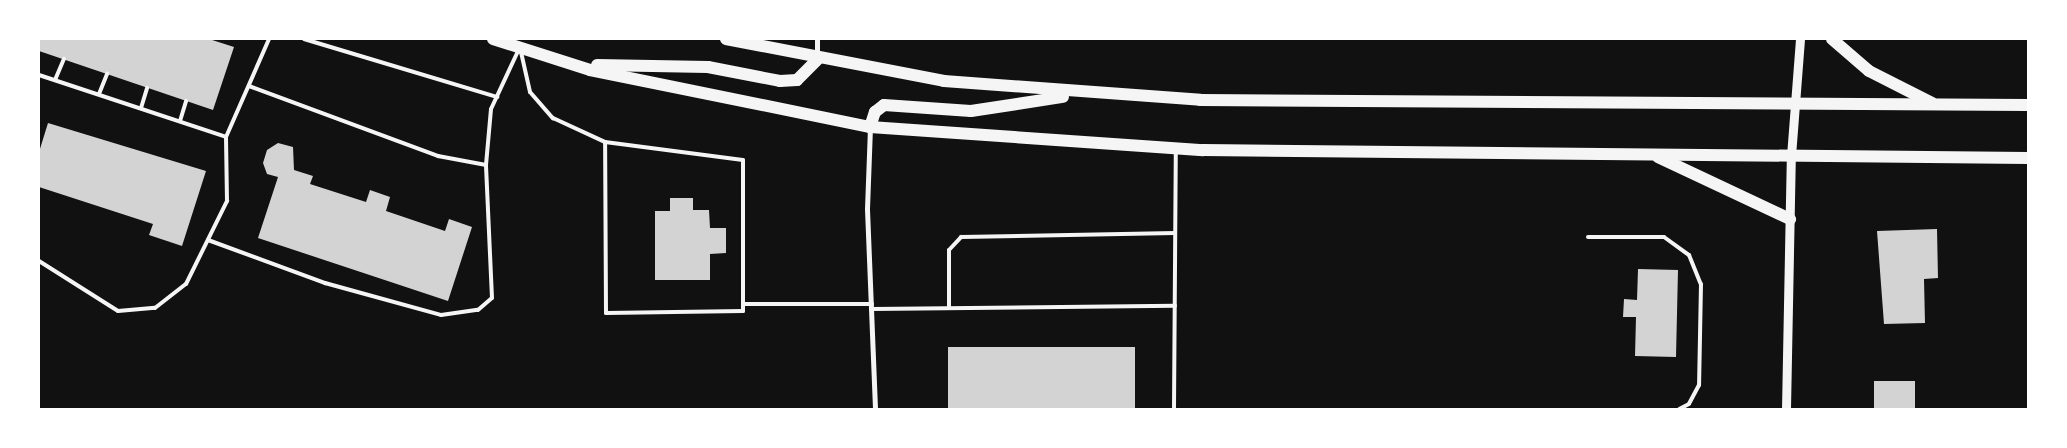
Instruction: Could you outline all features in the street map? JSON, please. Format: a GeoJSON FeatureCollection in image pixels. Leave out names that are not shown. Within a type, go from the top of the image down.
{"type":"FeatureCollection","features":[{"type":"Feature","properties":{"kind":"main road"},"geometry":{"type":"LineString","coordinates":[[494,39],[574,65],[870,127],[1176,148],[2028,158]]}},
{"type":"Feature","properties":{"kind":"main road"},"geometry":{"type":"LineString","coordinates":[[726,39],[818,59],[944,81],[1089,94],[1200,100],[2028,105]]}},
{"type":"Feature","properties":{"kind":"main road"},"geometry":{"type":"LineString","coordinates":[[1832,39],[1869,71],[1934,104]]}},
{"type":"Feature","properties":{"kind":"main road"},"geometry":{"type":"LineString","coordinates":[[574,65],[708,67],[780,82],[798,80],[818,59]]}},
{"type":"Feature","properties":{"kind":"main road"},"geometry":{"type":"LineString","coordinates":[[870,127],[874,112],[884,105],[971,111],[1089,94]]}},
{"type":"Feature","properties":{"kind":"main road"},"geometry":{"type":"LineString","coordinates":[[1654,155],[1790,218]]}},
{"type":"Feature","properties":{"kind":"street"},"geometry":{"type":"LineString","coordinates":[[817,39],[818,59]]}},
{"type":"Feature","properties":{"kind":"street"},"geometry":{"type":"LineString","coordinates":[[1786,409],[1791,156],[1800,39]]}},
{"type":"Feature","properties":{"kind":"street"},"geometry":{"type":"LineString","coordinates":[[870,127],[868,209],[875,409]]}},
{"type":"Feature","properties":{"kind":"lane"},"geometry":{"type":"LineString","coordinates":[[39,261],[118,311],[155,308],[186,284],[227,201],[226,137],[269,39]]}},
{"type":"Feature","properties":{"kind":"lane"},"geometry":{"type":"LineString","coordinates":[[304,39],[497,97]]}},
{"type":"Feature","properties":{"kind":"lane"},"geometry":{"type":"LineString","coordinates":[[208,240],[325,283],[441,315],[466,315],[492,298],[486,165],[497,97],[520,47]]}},
{"type":"Feature","properties":{"kind":"lane"},"geometry":{"type":"LineString","coordinates":[[520,47],[530,92],[554,118],[605,142],[743,160],[743,310],[606,313],[605,142]]}},
{"type":"Feature","properties":{"kind":"lane"},"geometry":{"type":"LineString","coordinates":[[55,80],[64,59]]}},
{"type":"Feature","properties":{"kind":"lane"},"geometry":{"type":"LineString","coordinates":[[99,94],[107,74]]}},
{"type":"Feature","properties":{"kind":"lane"},"geometry":{"type":"LineString","coordinates":[[39,75],[226,137]]}},
{"type":"Feature","properties":{"kind":"lane"},"geometry":{"type":"LineString","coordinates":[[249,86],[438,156],[486,165]]}},
{"type":"Feature","properties":{"kind":"lane"},"geometry":{"type":"LineString","coordinates":[[141,108],[147,88]]}},
{"type":"Feature","properties":{"kind":"lane"},"geometry":{"type":"LineString","coordinates":[[180,121],[186,101]]}},
{"type":"Feature","properties":{"kind":"lane"},"geometry":{"type":"LineString","coordinates":[[1174,409],[1176,148]]}},
{"type":"Feature","properties":{"kind":"lane"},"geometry":{"type":"LineString","coordinates":[[949,307],[949,250],[961,237],[1175,233]]}},
{"type":"Feature","properties":{"kind":"lane"},"geometry":{"type":"LineString","coordinates":[[1588,237],[1664,237],[1689,254],[1701,284],[1699,385],[1689,404],[1679,409]]}},
{"type":"Feature","properties":{"kind":"lane"},"geometry":{"type":"LineString","coordinates":[[743,304],[949,307],[1175,306]]}},
{"type":"Feature","properties":{"kind":"building"},"geometry":{"type":"Polygon","coordinates":[[[39,39],[209,39],[234,47],[213,110],[39,51],[39,39]]]}},
{"type":"Feature","properties":{"kind":"building"},"geometry":{"type":"Polygon","coordinates":[[[48,123],[206,171],[182,246],[149,235],[153,224],[39,187],[39,152],[48,123]]]}},
{"type":"Feature","properties":{"kind":"building"},"geometry":{"type":"Polygon","coordinates":[[[278,143],[293,147],[294,170],[313,176],[310,184],[366,202],[370,190],[390,197],[386,211],[445,231],[449,219],[472,227],[448,301],[258,238],[278,177],[267,174],[263,163],[267,150],[278,143]]]}},
{"type":"Feature","properties":{"kind":"building"},"geometry":{"type":"Polygon","coordinates":[[[670,198],[693,198],[693,210],[709,210],[710,228],[726,228],[726,253],[710,254],[710,280],[655,280],[655,211],[670,211],[670,198]]]}},
{"type":"Feature","properties":{"kind":"building"},"geometry":{"type":"Polygon","coordinates":[[[1937,229],[1938,278],[1924,279],[1925,323],[1884,324],[1877,231],[1937,229]]]}},
{"type":"Feature","properties":{"kind":"building"},"geometry":{"type":"Polygon","coordinates":[[[1638,269],[1678,270],[1676,357],[1635,356],[1636,317],[1623,317],[1624,299],[1637,300],[1638,269]]]}},
{"type":"Feature","properties":{"kind":"building"},"geometry":{"type":"Polygon","coordinates":[[[948,347],[1135,347],[1135,409],[948,409],[948,347]]]}},
{"type":"Feature","properties":{"kind":"building"},"geometry":{"type":"Polygon","coordinates":[[[1874,381],[1915,381],[1915,409],[1874,409],[1874,381]]]}}]}
